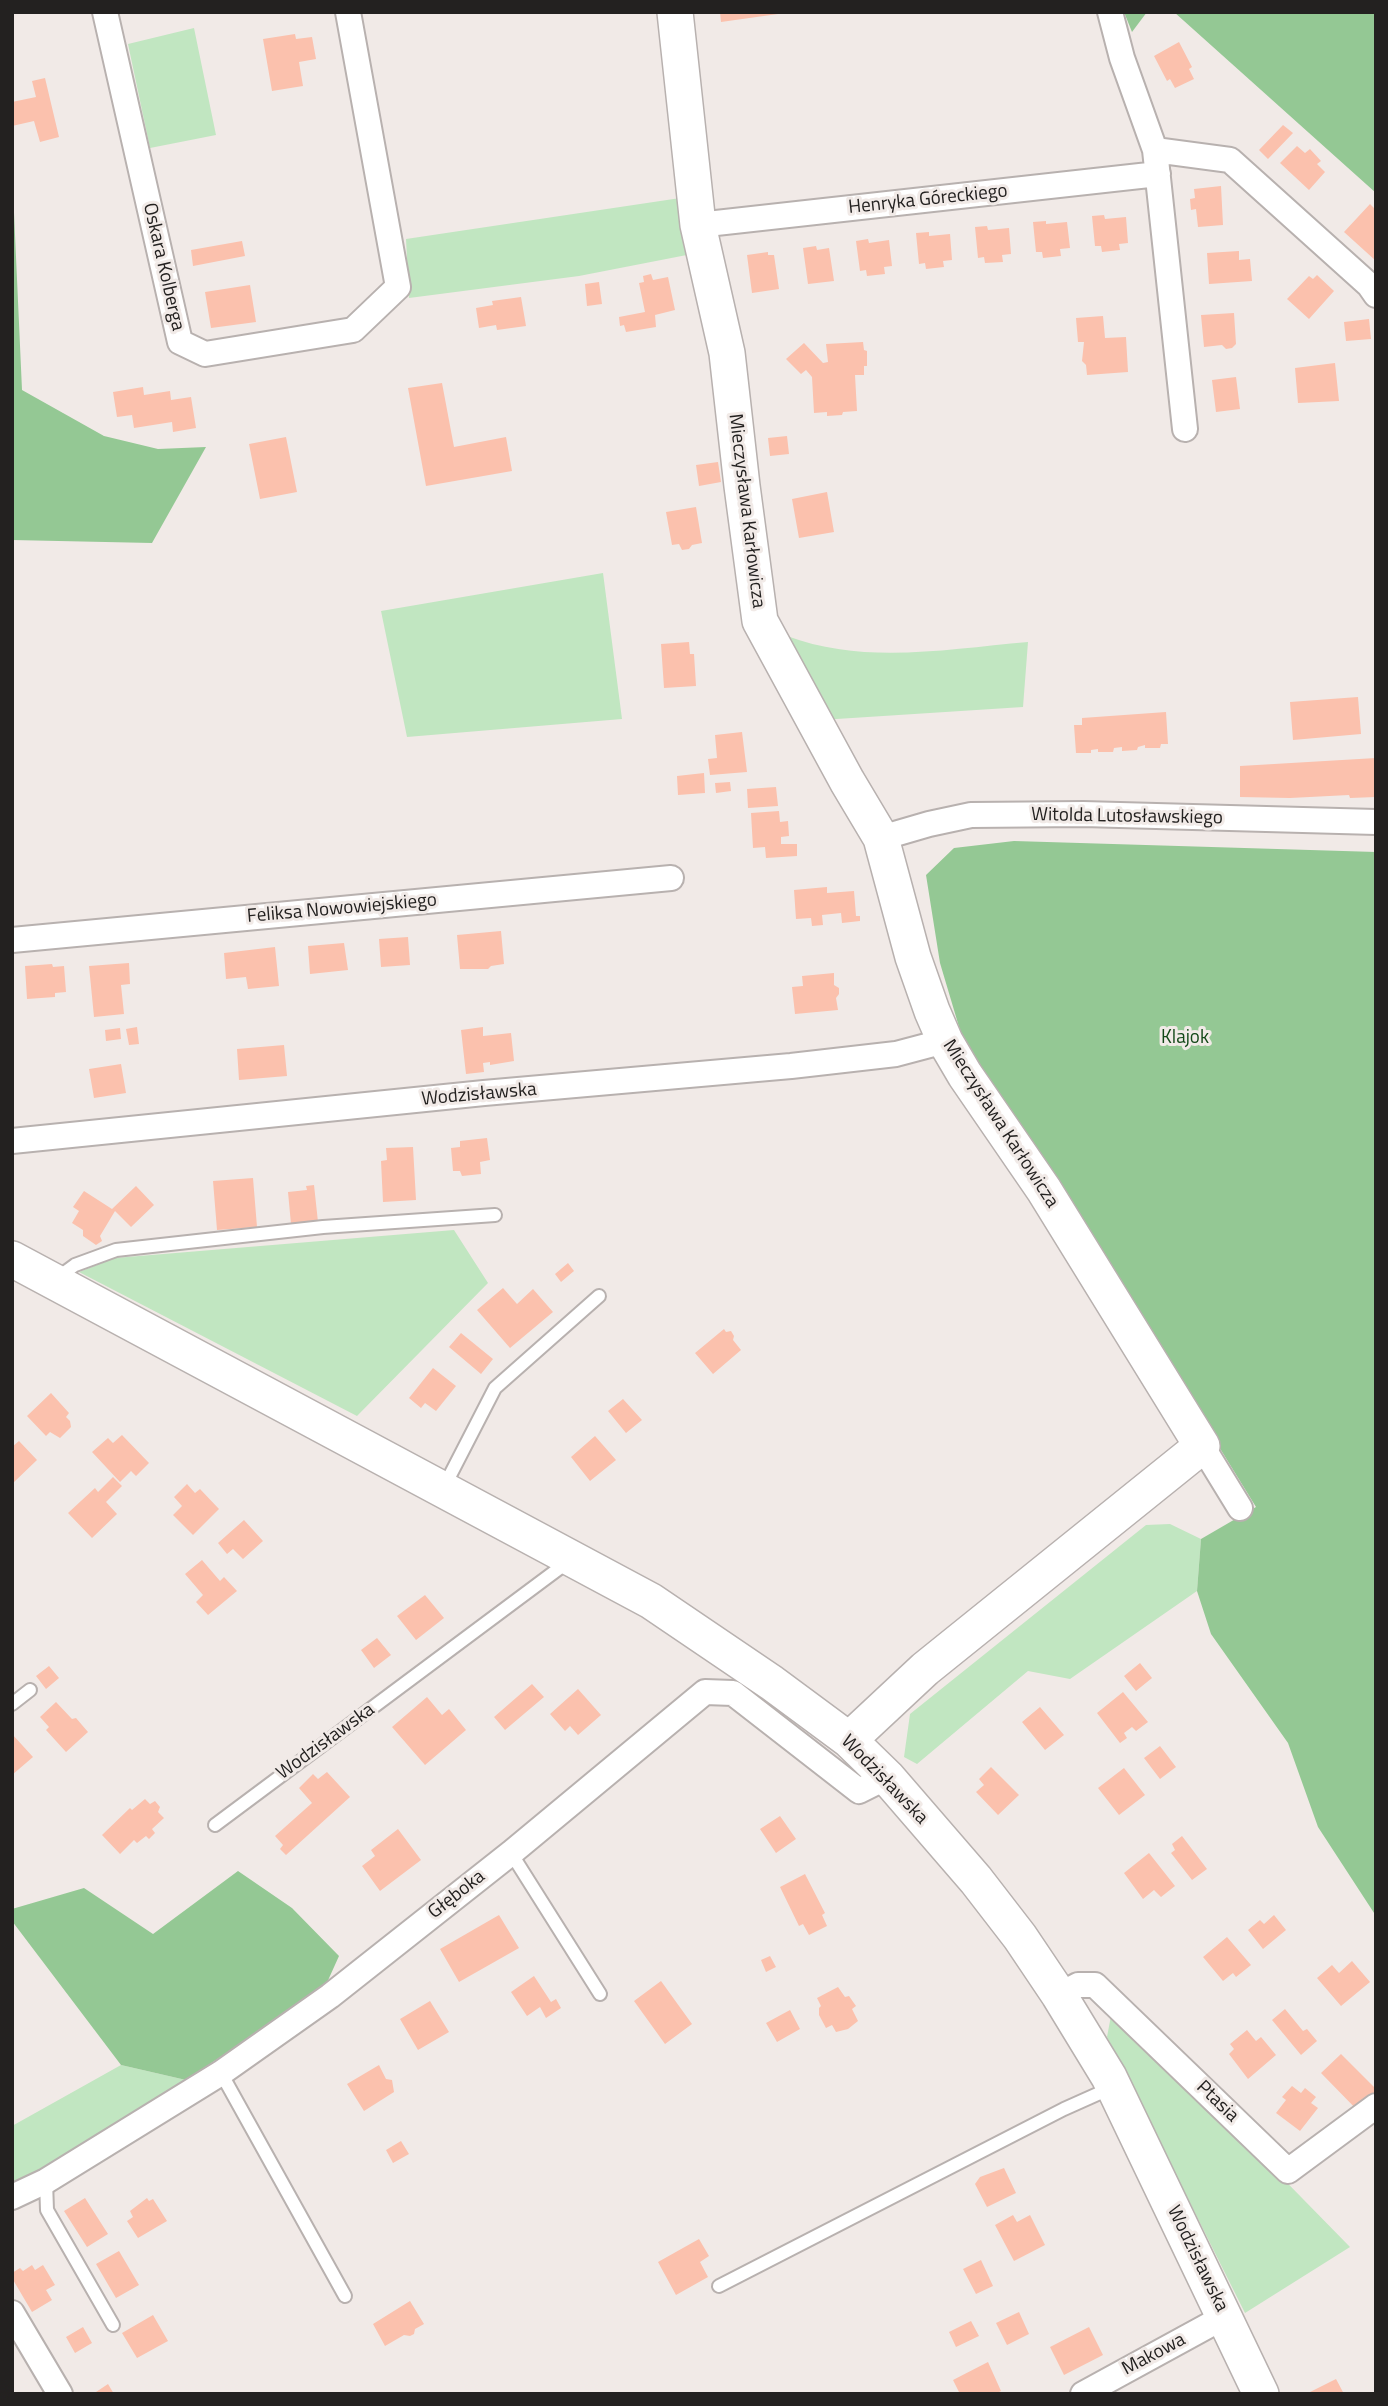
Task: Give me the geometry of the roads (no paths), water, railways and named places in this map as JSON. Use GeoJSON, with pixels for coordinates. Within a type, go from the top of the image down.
{"type":"FeatureCollection","features":[{"type":"Feature","properties":{"kind":"street","name":"Oskara Kolberga"},"geometry":{"type":"LineString","coordinates":[[105,12],[180,342],[205,354],[353,330],[398,286],[348,12]]}},
{"type":"Feature","properties":{"kind":"street","name":"Mieczysława Karłowicza"},"geometry":{"type":"LineString","coordinates":[[676,12],[698,225],[727,352],[760,621],[881,838],[913,957],[945,1041],[1044,1189],[1202,1446]]}},
{"type":"Feature","properties":{"kind":"street"},"geometry":{"type":"LineString","coordinates":[[1110,12],[1122,58],[1157,162],[1185,429]]}},
{"type":"Feature","properties":{"kind":"street"},"geometry":{"type":"LineString","coordinates":[[1157,162],[1230,160],[1369,285],[1376,295]]}},
{"type":"Feature","properties":{"kind":"street","name":"Henryka Góreckiego"},"geometry":{"type":"LineString","coordinates":[[698,225],[1157,162]]}},
{"type":"Feature","properties":{"kind":"street","name":"Witolda Lutosławskiego"},"geometry":{"type":"LineString","coordinates":[[881,838],[971,815],[1083,814],[1376,822]]}},
{"type":"Feature","properties":{"kind":"street","name":"Feliksa Nowowiejskiego"},"geometry":{"type":"LineString","coordinates":[[12,940],[671,878]]}},
{"type":"Feature","properties":{"kind":"street","name":"Wodzisławska"},"geometry":{"type":"LineString","coordinates":[[12,1141],[484,1093],[803,1065],[896,1055],[945,1041]]}},
{"type":"Feature","properties":{"kind":"street","name":"Wodzisławska"},"geometry":{"type":"LineString","coordinates":[[12,1259],[652,1601],[772,1683],[849,1740],[887,1777],[976,1880],[1020,1937],[1059,1995],[1114,2087],[1261,2394]]}},
{"type":"Feature","properties":{"kind":"street"},"geometry":{"type":"LineString","coordinates":[[849,1740],[925,1669],[1202,1446],[1240,1508]]}},
{"type":"Feature","properties":{"kind":"street","name":"Głęboka"},"geometry":{"type":"LineString","coordinates":[[12,2197],[47,2180],[221,2073],[330,1996],[511,1853],[705,1692],[733,1693],[859,1791],[887,1777]]}},
{"type":"Feature","properties":{"kind":"street","name":"Ptasia"},"geometry":{"type":"LineString","coordinates":[[1059,1995],[1077,1985],[1095,1984],[1288,2171],[1376,2106]]}},
{"type":"Feature","properties":{"kind":"street"},"geometry":{"type":"LineString","coordinates":[[12,2313],[60,2394]]}},
{"type":"Feature","properties":{"kind":"street","name":"Makowa"},"geometry":{"type":"LineString","coordinates":[[1083,2394],[1224,2317]]}},
{"type":"Feature","properties":{"kind":"lane"},"geometry":{"type":"LineString","coordinates":[[53,1281],[75,1265],[116,1250],[323,1227],[495,1215]]}},
{"type":"Feature","properties":{"kind":"lane"},"geometry":{"type":"LineString","coordinates":[[442,1489],[495,1388],[600,1296]]}},
{"type":"Feature","properties":{"kind":"lane","name":"Wodzisławska"},"geometry":{"type":"LineString","coordinates":[[215,1825],[572,1559]]}},
{"type":"Feature","properties":{"kind":"lane"},"geometry":{"type":"LineString","coordinates":[[12,1704],[30,1690]]}},
{"type":"Feature","properties":{"kind":"lane"},"geometry":{"type":"LineString","coordinates":[[511,1853],[600,1994]]}},
{"type":"Feature","properties":{"kind":"lane"},"geometry":{"type":"LineString","coordinates":[[221,2073],[345,2296]]}},
{"type":"Feature","properties":{"kind":"lane"},"geometry":{"type":"LineString","coordinates":[[719,2287],[1064,2109],[1114,2087]]}},
{"type":"Feature","properties":{"kind":"lane"},"geometry":{"type":"LineString","coordinates":[[47,2180],[47,2210],[113,2325]]}},
{"type":"Feature","properties":{"kind":"park label","name":"Klajok"},"geometry":{"type":"Point","coordinates":[1185,1038]}}]}
